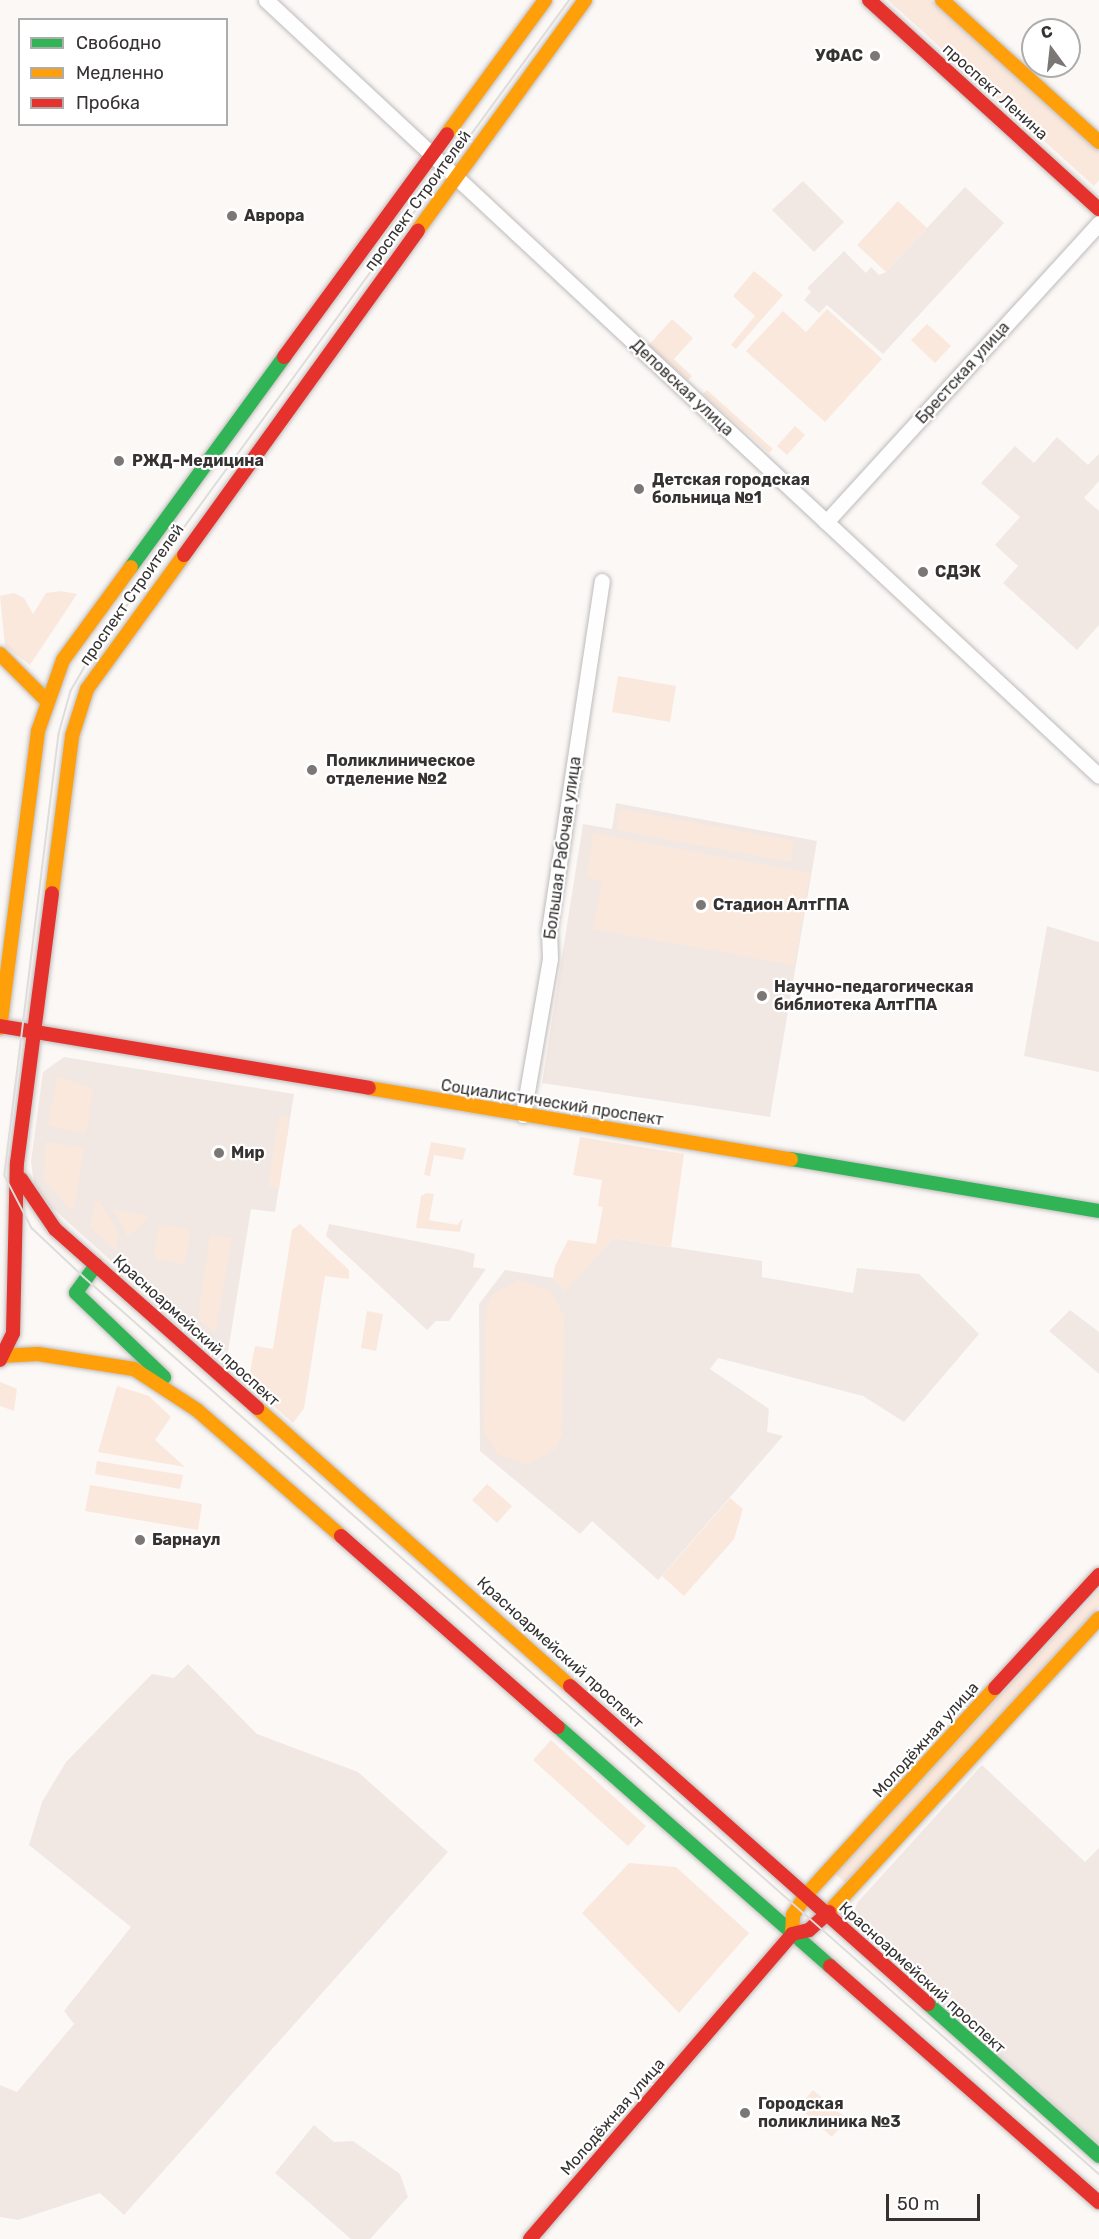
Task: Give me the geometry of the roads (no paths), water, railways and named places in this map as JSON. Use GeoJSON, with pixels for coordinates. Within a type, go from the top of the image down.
{"type":"FeatureCollection","features":[{"type":"Feature","properties":{"kind":"main road","name":"проспект Строителей"},"geometry":{"type":"LineString","coordinates":[[0,1026],[45,699],[73,645],[545,0]]}},
{"type":"Feature","properties":{"kind":"main road","name":"проспект Строителей"},"geometry":{"type":"LineString","coordinates":[[1,1357],[13,1333],[19,1209],[17,1163],[77,712],[102,663],[585,0]]}},
{"type":"Feature","properties":{"kind":"main road","name":"проспект Ленина"},"geometry":{"type":"LineString","coordinates":[[869,0],[1099,209]]}},
{"type":"Feature","properties":{"kind":"main road","name":"проспект Ленина"},"geometry":{"type":"LineString","coordinates":[[942,0],[1099,142]]}},
{"type":"Feature","properties":{"kind":"main road"},"geometry":{"type":"LineString","coordinates":[[195,477],[222,496]]}},
{"type":"Feature","properties":{"kind":"main road"},"geometry":{"type":"LineString","coordinates":[[0,654],[45,699]]}},
{"type":"Feature","properties":{"kind":"main road","name":"Социалистический проспект"},"geometry":{"type":"LineString","coordinates":[[0,1026],[1099,1211]]}},
{"type":"Feature","properties":{"kind":"main road","name":"Красноармейский проспект"},"geometry":{"type":"LineString","coordinates":[[17,1163],[28,1196],[55,1229],[1099,2156]]}},
{"type":"Feature","properties":{"kind":"main road"},"geometry":{"type":"LineString","coordinates":[[0,1212],[19,1209],[55,1229]]}},
{"type":"Feature","properties":{"kind":"main road"},"geometry":{"type":"LineString","coordinates":[[96,1264],[76,1287],[81,1300],[197,1410],[792,1935],[1099,2202]]}},
{"type":"Feature","properties":{"kind":"main road"},"geometry":{"type":"LineString","coordinates":[[1,1357],[75,1356],[124,1366],[197,1410]]}},
{"type":"Feature","properties":{"kind":"main road","name":"Молодёжная улица"},"geometry":{"type":"LineString","coordinates":[[792,1935],[793,1915],[806,1895],[1099,1575]]}},
{"type":"Feature","properties":{"kind":"main road","name":"Молодёжная улица"},"geometry":{"type":"LineString","coordinates":[[530,2239],[792,1935],[809,1930],[826,1915],[1099,1618]]}},
{"type":"Feature","properties":{"kind":"street","name":"Деповская улица"},"geometry":{"type":"LineString","coordinates":[[266,0],[1099,776]]}},
{"type":"Feature","properties":{"kind":"street","name":"Брестская улица"},"geometry":{"type":"LineString","coordinates":[[826,522],[1099,223]]}},
{"type":"Feature","properties":{"kind":"street","name":"Большая Рабочая улица"},"geometry":{"type":"LineString","coordinates":[[523,1115],[550,958],[549,930],[602,581]]}},
{"type":"Feature","properties":{"kind":"tram line"},"geometry":{"type":"LineString","coordinates":[[570,0],[95,650],[71,691],[59,734],[5,1176],[32,1228],[84,1277],[1099,2174]]}},
{"type":"Feature","properties":{"kind":"place","name":"УФАС"},"geometry":{"type":"Point","coordinates":[875,56]}},
{"type":"Feature","properties":{"kind":"place","name":"Аврора"},"geometry":{"type":"Point","coordinates":[232,216]}},
{"type":"Feature","properties":{"kind":"place","name":"РЖД-Медицина"},"geometry":{"type":"Point","coordinates":[119,461]}},
{"type":"Feature","properties":{"kind":"place","name":"Детская городская больница №1"},"geometry":{"type":"Point","coordinates":[639,489]}},
{"type":"Feature","properties":{"kind":"place","name":"СДЭК"},"geometry":{"type":"Point","coordinates":[923,572]}},
{"type":"Feature","properties":{"kind":"place","name":"Поликлиническое отделение №2"},"geometry":{"type":"Point","coordinates":[312,770]}},
{"type":"Feature","properties":{"kind":"place","name":"Стадион АлтГПА"},"geometry":{"type":"Point","coordinates":[701,905]}},
{"type":"Feature","properties":{"kind":"place","name":"Научно-педагогическая библиотека АлтГПА"},"geometry":{"type":"Point","coordinates":[762,996]}},
{"type":"Feature","properties":{"kind":"place","name":"Мир"},"geometry":{"type":"Point","coordinates":[219,1153]}},
{"type":"Feature","properties":{"kind":"place","name":"Барнаул"},"geometry":{"type":"Point","coordinates":[140,1540]}},
{"type":"Feature","properties":{"kind":"place","name":"Городская поликлиника №3"},"geometry":{"type":"Point","coordinates":[745,2113]}}]}
